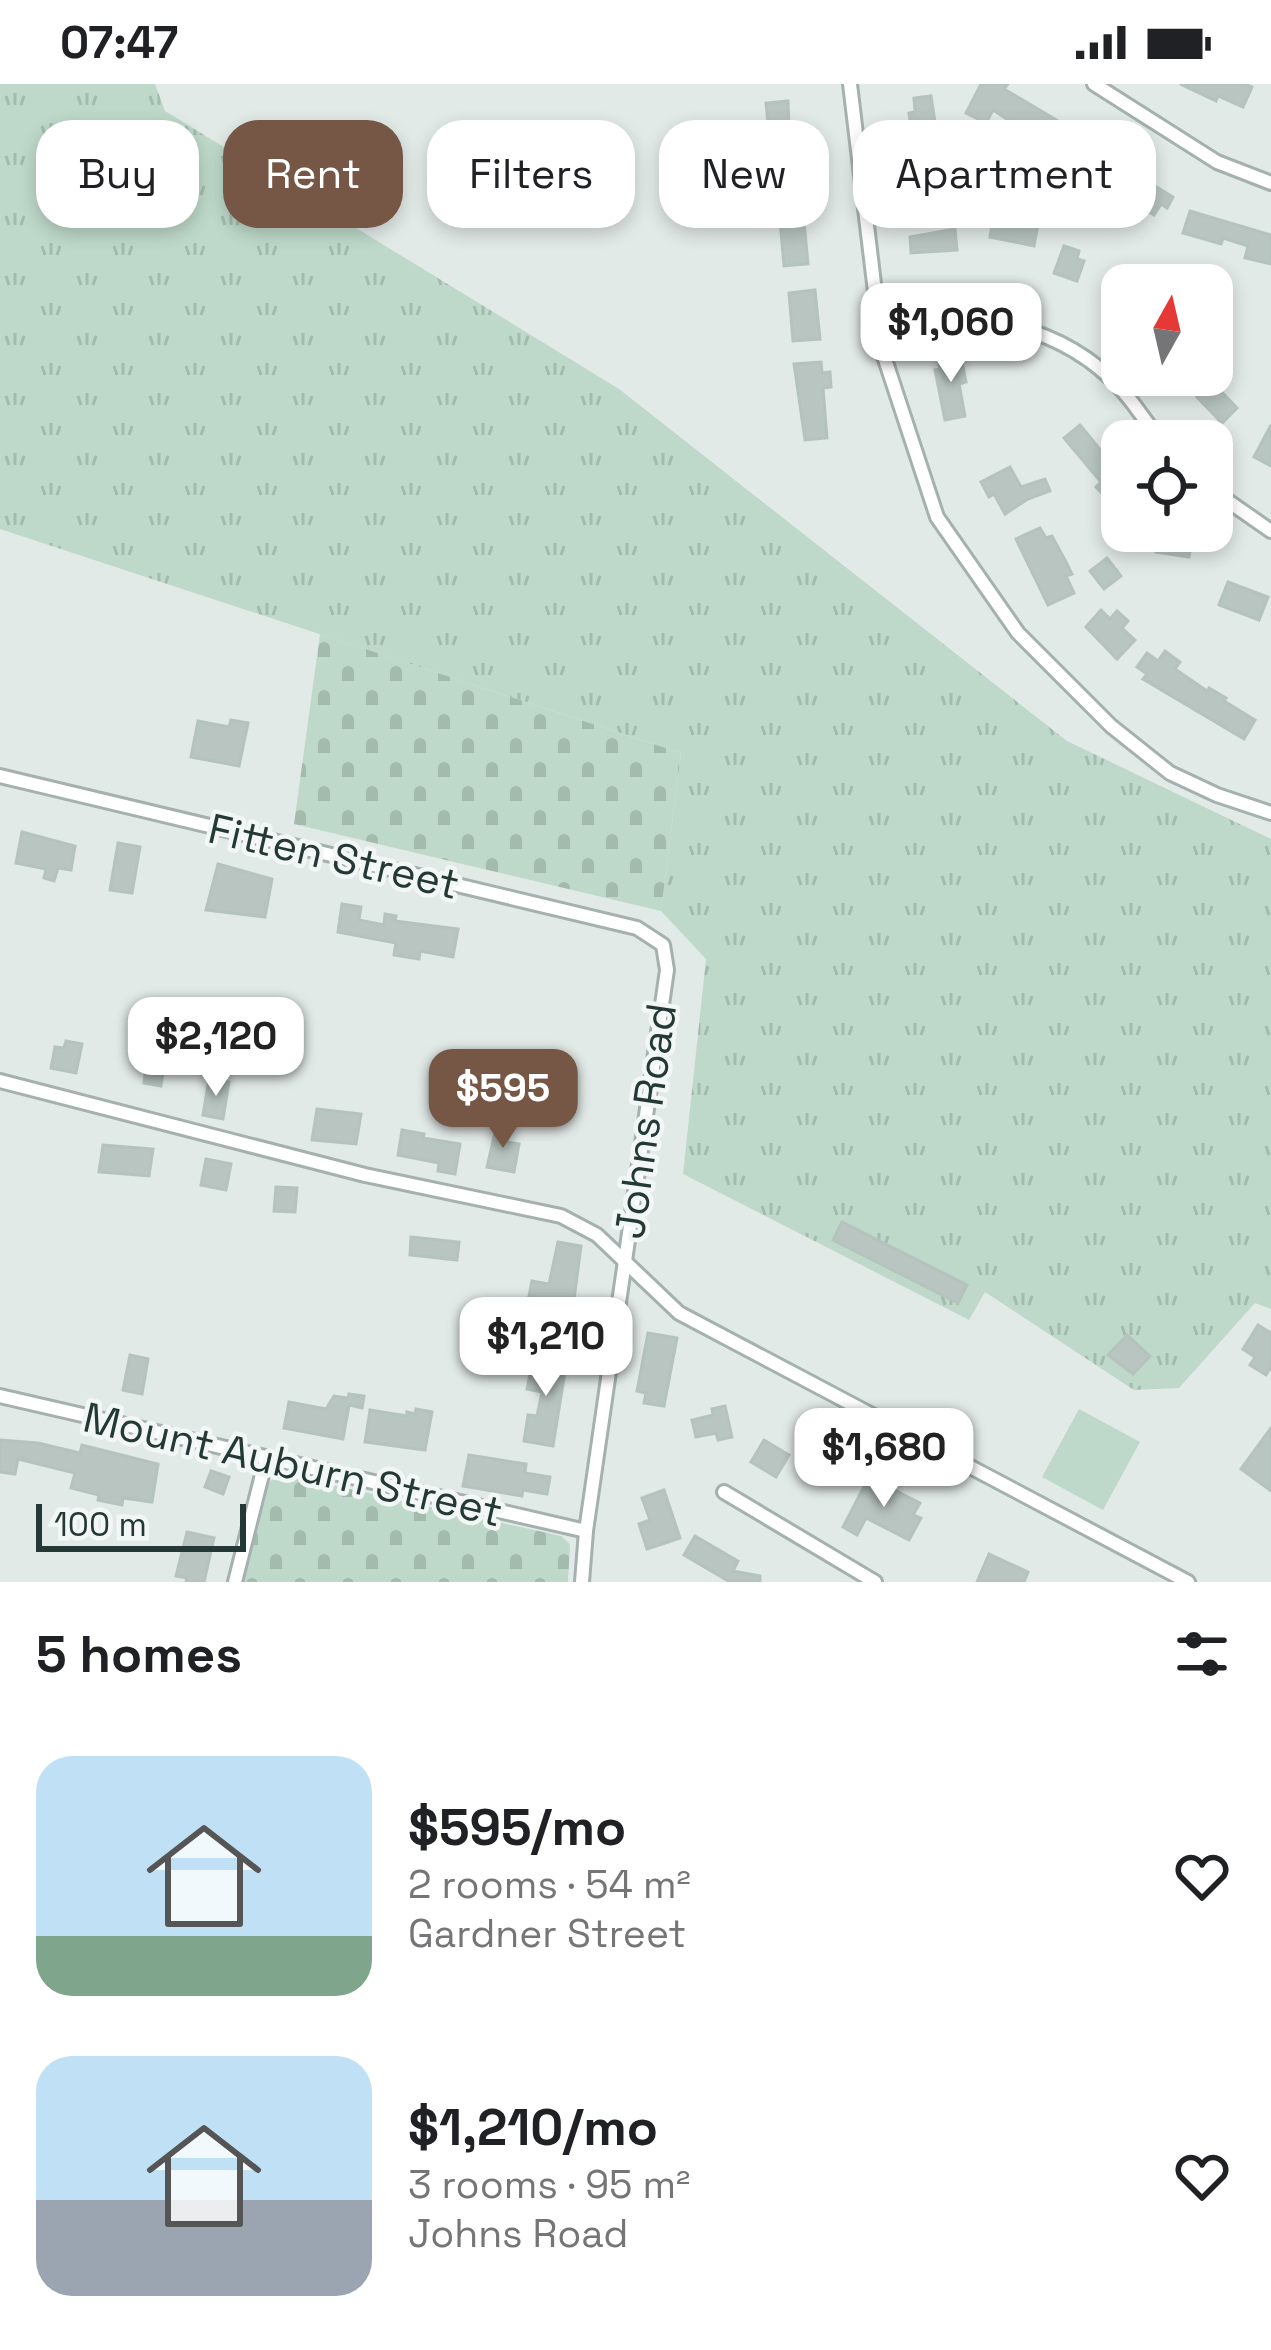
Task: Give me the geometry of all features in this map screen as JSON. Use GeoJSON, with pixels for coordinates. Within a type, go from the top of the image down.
{"type":"FeatureCollection","features":[{"type":"Feature","properties":{"kind":"street"},"geometry":{"type":"LineString","coordinates":[[850,84],[877,315],[892,388],[937,517],[1018,633],[1111,726],[1170,773],[1271,813]]}},
{"type":"Feature","properties":{"kind":"street"},"geometry":{"type":"LineString","coordinates":[[1094,84],[1216,162],[1271,183]]}},
{"type":"Feature","properties":{"kind":"street"},"geometry":{"type":"LineString","coordinates":[[877,315],[940,314],[1009,322],[1053,338],[1119,386],[1146,420]]}},
{"type":"Feature","properties":{"kind":"street"},"geometry":{"type":"LineString","coordinates":[[1233,505],[1271,531]]}},
{"type":"Feature","properties":{"kind":"street","name":"Fitten Street"},"geometry":{"type":"LineString","coordinates":[[0,776],[637,928],[664,945]]}},
{"type":"Feature","properties":{"kind":"street","name":"Johns Road"},"geometry":{"type":"LineString","coordinates":[[583,1582],[586,1532],[667,970],[664,945]]}},
{"type":"Feature","properties":{"kind":"street"},"geometry":{"type":"LineString","coordinates":[[0,1081],[364,1175],[561,1216],[597,1234],[625,1257],[650,1289],[679,1313],[1188,1582]]}},
{"type":"Feature","properties":{"kind":"street","name":"Mount Auburn Street"},"geometry":{"type":"LineString","coordinates":[[0,1396],[586,1532]]}},
{"type":"Feature","properties":{"kind":"street"},"geometry":{"type":"LineString","coordinates":[[235,1582],[266,1460]]}},
{"type":"Feature","properties":{"kind":"street"},"geometry":{"type":"LineString","coordinates":[[724,1492],[875,1582]]}},
{"type":"Feature","properties":{"kind":"green space"},"geometry":{"type":"Polygon","coordinates":[[[0,84],[155,84],[165,111],[180,120],[36,120],[36,228],[199,228],[199,132],[223,147],[223,228],[356,228],[619,389],[1067,741],[1271,839],[1271,1309],[1255,1303],[1179,1388],[1134,1390],[985,1292],[969,1320],[683,1174],[706,959],[661,911],[681,753],[0,529],[0,84]]]}},
{"type":"Feature","properties":{"kind":"green space"},"geometry":{"type":"Polygon","coordinates":[[[320,634],[681,753],[661,911],[294,824],[320,634]]]}},
{"type":"Feature","properties":{"kind":"green space"},"geometry":{"type":"Polygon","coordinates":[[[1079,1409],[1140,1442],[1103,1510],[1042,1477],[1079,1409]]]}},
{"type":"Feature","properties":{"kind":"green space"},"geometry":{"type":"Polygon","coordinates":[[[278,1473],[561,1536],[570,1544],[568,1582],[243,1582],[269,1483],[278,1473]]]}},
{"type":"Feature","properties":{"kind":"building"},"geometry":{"type":"Polygon","coordinates":[[[981,84],[1008,84],[1004,89],[1056,120],[1008,120],[993,110],[988,120],[980,120],[966,113],[981,84]]]}},
{"type":"Feature","properties":{"kind":"building"},"geometry":{"type":"Polygon","coordinates":[[[1180,84],[1252,87],[1243,107],[1218,96],[1216,101],[1180,84]]]}},
{"type":"Feature","properties":{"kind":"building"},"geometry":{"type":"Polygon","coordinates":[[[931,96],[935,120],[910,120],[909,113],[915,112],[914,98],[931,96]]]}},
{"type":"Feature","properties":{"kind":"building"},"geometry":{"type":"Polygon","coordinates":[[[788,101],[789,120],[768,120],[766,103],[788,101]]]}},
{"type":"Feature","properties":{"kind":"building"},"geometry":{"type":"Polygon","coordinates":[[[1156,187],[1173,197],[1167,208],[1161,204],[1156,212],[1156,187]]]}},
{"type":"Feature","properties":{"kind":"building"},"geometry":{"type":"Polygon","coordinates":[[[1190,211],[1271,235],[1271,264],[1245,258],[1248,246],[1183,233],[1190,211]]]}},
{"type":"Feature","properties":{"kind":"building"},"geometry":{"type":"Polygon","coordinates":[[[781,228],[805,228],[808,264],[784,266],[781,228]]]}},
{"type":"Feature","properties":{"kind":"building"},"geometry":{"type":"Polygon","coordinates":[[[992,228],[1037,228],[1034,246],[990,237],[992,228]]]}},
{"type":"Feature","properties":{"kind":"building"},"geometry":{"type":"Polygon","coordinates":[[[955,229],[957,250],[911,253],[910,237],[955,229]]]}},
{"type":"Feature","properties":{"kind":"building"},"geometry":{"type":"Polygon","coordinates":[[[1064,246],[1079,251],[1077,259],[1084,261],[1077,281],[1054,273],[1064,246]]]}},
{"type":"Feature","properties":{"kind":"building"},"geometry":{"type":"Polygon","coordinates":[[[815,290],[820,339],[793,341],[789,293],[815,290]]]}},
{"type":"Feature","properties":{"kind":"building"},"geometry":{"type":"Polygon","coordinates":[[[960,352],[966,382],[959,384],[965,416],[945,420],[935,370],[940,369],[938,356],[960,352]]]}},
{"type":"Feature","properties":{"kind":"building"},"geometry":{"type":"Polygon","coordinates":[[[821,362],[822,373],[830,372],[831,387],[823,388],[827,438],[805,440],[794,364],[821,362]]]}},
{"type":"Feature","properties":{"kind":"building"},"geometry":{"type":"Polygon","coordinates":[[[1225,396],[1237,408],[1219,420],[1197,397],[1225,396]]]}},
{"type":"Feature","properties":{"kind":"building"},"geometry":{"type":"Polygon","coordinates":[[[1080,425],[1101,451],[1101,482],[1064,438],[1080,425]]]}},
{"type":"Feature","properties":{"kind":"building"},"geometry":{"type":"Polygon","coordinates":[[[1271,425],[1271,466],[1254,457],[1271,425]]]}},
{"type":"Feature","properties":{"kind":"building"},"geometry":{"type":"Polygon","coordinates":[[[1010,467],[1021,487],[1045,479],[1050,491],[1005,514],[981,482],[1010,467]]]}},
{"type":"Feature","properties":{"kind":"building"},"geometry":{"type":"Polygon","coordinates":[[[1040,528],[1046,538],[1052,536],[1066,562],[1074,593],[1048,605],[1016,539],[1040,528]]]}},
{"type":"Feature","properties":{"kind":"building"},"geometry":{"type":"Polygon","coordinates":[[[1107,558],[1121,576],[1104,589],[1090,571],[1107,558]]]}},
{"type":"Feature","properties":{"kind":"building"},"geometry":{"type":"Polygon","coordinates":[[[1228,582],[1268,597],[1259,620],[1219,605],[1228,582]]]}},
{"type":"Feature","properties":{"kind":"building"},"geometry":{"type":"Polygon","coordinates":[[[1101,610],[1110,619],[1117,611],[1128,621],[1122,628],[1135,640],[1117,659],[1086,627],[1101,610]]]}},
{"type":"Feature","properties":{"kind":"building"},"geometry":{"type":"Polygon","coordinates":[[[1165,651],[1180,662],[1175,669],[1255,720],[1244,739],[1143,679],[1147,674],[1137,667],[1147,653],[1158,661],[1165,651]]]}},
{"type":"Feature","properties":{"kind":"building"},"geometry":{"type":"Polygon","coordinates":[[[231,720],[248,723],[239,766],[191,757],[198,721],[229,727],[231,720]]]}},
{"type":"Feature","properties":{"kind":"building"},"geometry":{"type":"Polygon","coordinates":[[[22,832],[75,846],[71,870],[58,868],[54,881],[44,878],[46,869],[16,863],[22,832]]]}},
{"type":"Feature","properties":{"kind":"building"},"geometry":{"type":"Polygon","coordinates":[[[118,843],[140,847],[132,893],[110,890],[118,843]]]}},
{"type":"Feature","properties":{"kind":"building"},"geometry":{"type":"Polygon","coordinates":[[[218,864],[272,879],[265,917],[206,910],[218,864]]]}},
{"type":"Feature","properties":{"kind":"building"},"geometry":{"type":"Polygon","coordinates":[[[342,904],[361,907],[359,920],[384,925],[385,914],[396,916],[395,921],[458,929],[453,957],[420,951],[419,959],[394,955],[396,943],[338,932],[342,904]]]}},
{"type":"Feature","properties":{"kind":"building"},"geometry":{"type":"Polygon","coordinates":[[[66,1041],[82,1044],[76,1073],[51,1068],[55,1047],[64,1048],[66,1041]]]}},
{"type":"Feature","properties":{"kind":"building"},"geometry":{"type":"Polygon","coordinates":[[[146,1064],[164,1066],[161,1086],[144,1083],[146,1064]]]}},
{"type":"Feature","properties":{"kind":"building"},"geometry":{"type":"Polygon","coordinates":[[[209,1079],[229,1082],[223,1119],[203,1115],[209,1079]]]}},
{"type":"Feature","properties":{"kind":"building"},"geometry":{"type":"Polygon","coordinates":[[[317,1109],[361,1114],[356,1144],[312,1140],[317,1109]]]}},
{"type":"Feature","properties":{"kind":"building"},"geometry":{"type":"Polygon","coordinates":[[[497,1124],[510,1126],[507,1142],[519,1144],[514,1172],[487,1167],[497,1124]]]}},
{"type":"Feature","properties":{"kind":"building"},"geometry":{"type":"Polygon","coordinates":[[[402,1130],[460,1144],[455,1174],[438,1171],[439,1163],[398,1155],[402,1130]]]}},
{"type":"Feature","properties":{"kind":"building"},"geometry":{"type":"Polygon","coordinates":[[[103,1145],[153,1149],[149,1176],[99,1172],[103,1145]]]}},
{"type":"Feature","properties":{"kind":"building"},"geometry":{"type":"Polygon","coordinates":[[[206,1159],[231,1164],[226,1190],[201,1185],[206,1159]]]}},
{"type":"Feature","properties":{"kind":"building"},"geometry":{"type":"Polygon","coordinates":[[[276,1187],[297,1188],[295,1212],[274,1211],[276,1187]]]}},
{"type":"Feature","properties":{"kind":"building"},"geometry":{"type":"Polygon","coordinates":[[[842,1222],[967,1285],[958,1303],[833,1240],[842,1222]]]}},
{"type":"Feature","properties":{"kind":"building"},"geometry":{"type":"Polygon","coordinates":[[[411,1237],[459,1242],[457,1260],[410,1255],[411,1237]]]}},
{"type":"Feature","properties":{"kind":"building"},"geometry":{"type":"Polygon","coordinates":[[[558,1242],[581,1246],[572,1315],[527,1306],[532,1281],[549,1284],[558,1242]]]}},
{"type":"Feature","properties":{"kind":"building"},"geometry":{"type":"Polygon","coordinates":[[[1258,1325],[1271,1333],[1271,1367],[1266,1375],[1250,1365],[1255,1357],[1243,1349],[1258,1325]]]}},
{"type":"Feature","properties":{"kind":"building"},"geometry":{"type":"Polygon","coordinates":[[[648,1333],[677,1338],[664,1406],[644,1403],[646,1393],[637,1391],[648,1333]]]}},
{"type":"Feature","properties":{"kind":"building"},"geometry":{"type":"Polygon","coordinates":[[[1127,1335],[1150,1356],[1133,1374],[1108,1355],[1127,1335]]]}},
{"type":"Feature","properties":{"kind":"building"},"geometry":{"type":"Polygon","coordinates":[[[130,1355],[148,1359],[142,1394],[123,1390],[130,1355]]]}},
{"type":"Feature","properties":{"kind":"building"},"geometry":{"type":"Polygon","coordinates":[[[539,1355],[567,1359],[553,1446],[524,1441],[528,1415],[537,1416],[542,1392],[527,1389],[539,1355]]]}},
{"type":"Feature","properties":{"kind":"building"},"geometry":{"type":"Polygon","coordinates":[[[349,1394],[364,1396],[362,1408],[349,1405],[343,1439],[284,1428],[289,1402],[326,1409],[334,1396],[348,1398],[349,1394]]]}},
{"type":"Feature","properties":{"kind":"building"},"geometry":{"type":"Polygon","coordinates":[[[725,1406],[732,1437],[718,1440],[716,1433],[696,1437],[692,1420],[725,1406]]]}},
{"type":"Feature","properties":{"kind":"building"},"geometry":{"type":"Polygon","coordinates":[[[416,1409],[432,1412],[425,1450],[365,1442],[370,1410],[407,1416],[416,1409]]]}},
{"type":"Feature","properties":{"kind":"building"},"geometry":{"type":"Polygon","coordinates":[[[1271,1428],[1271,1491],[1241,1469],[1271,1428]]]}},
{"type":"Feature","properties":{"kind":"building"},"geometry":{"type":"Polygon","coordinates":[[[0,1440],[80,1453],[82,1445],[158,1464],[152,1502],[123,1498],[122,1505],[98,1500],[99,1495],[71,1488],[75,1473],[18,1459],[15,1474],[0,1472],[0,1440]]]}},
{"type":"Feature","properties":{"kind":"building"},"geometry":{"type":"Polygon","coordinates":[[[764,1440],[789,1455],[776,1477],[751,1462],[764,1440]]]}},
{"type":"Feature","properties":{"kind":"building"},"geometry":{"type":"Polygon","coordinates":[[[469,1455],[526,1464],[525,1473],[550,1477],[547,1494],[523,1490],[522,1496],[463,1486],[469,1455]]]}},
{"type":"Feature","properties":{"kind":"building"},"geometry":{"type":"Polygon","coordinates":[[[211,1471],[229,1477],[223,1494],[205,1487],[211,1471]]]}},
{"type":"Feature","properties":{"kind":"building"},"geometry":{"type":"Polygon","coordinates":[[[869,1477],[920,1503],[913,1515],[921,1518],[909,1540],[866,1518],[857,1535],[843,1527],[869,1477]]]}},
{"type":"Feature","properties":{"kind":"building"},"geometry":{"type":"Polygon","coordinates":[[[664,1490],[680,1538],[647,1549],[639,1524],[650,1520],[642,1498],[664,1490]]]}},
{"type":"Feature","properties":{"kind":"building"},"geometry":{"type":"Polygon","coordinates":[[[187,1532],[214,1538],[204,1582],[186,1582],[187,1578],[176,1576],[187,1532]]]}},
{"type":"Feature","properties":{"kind":"building"},"geometry":{"type":"Polygon","coordinates":[[[695,1536],[738,1561],[733,1571],[760,1576],[760,1582],[730,1582],[684,1555],[695,1536]]]}},
{"type":"Feature","properties":{"kind":"building"},"geometry":{"type":"Polygon","coordinates":[[[989,1554],[1028,1572],[1024,1582],[977,1582],[989,1554]]]}}]}
